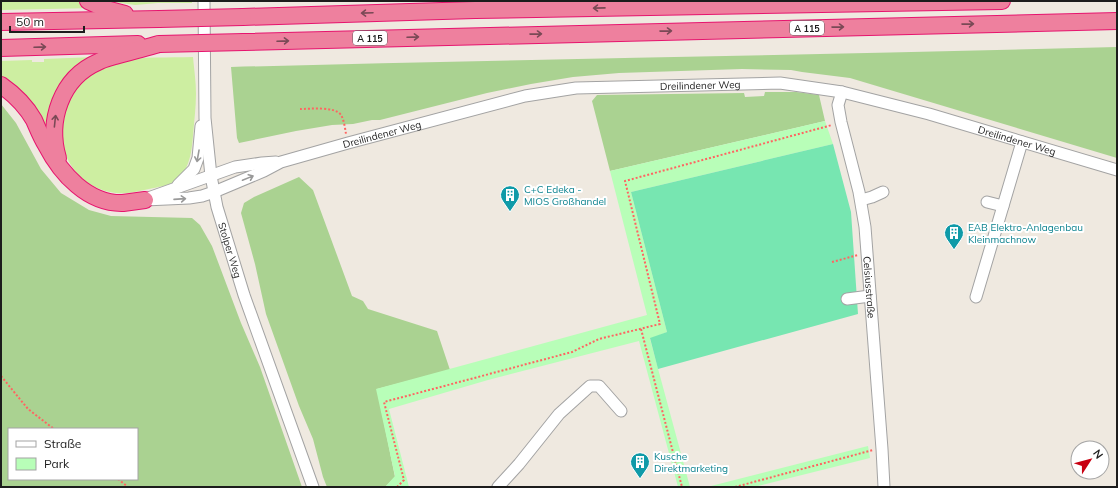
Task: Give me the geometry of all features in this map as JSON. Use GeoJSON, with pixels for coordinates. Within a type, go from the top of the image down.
{"type":"FeatureCollection","features":[{"type":"Feature","properties":{"kind":"highway"},"geometry":{"type":"LineString","coordinates":[[88,1],[106,9],[152,19]]}},
{"type":"Feature","properties":{"kind":"highway"},"geometry":{"type":"LineString","coordinates":[[1,22],[476,10],[1002,1]]}},
{"type":"Feature","properties":{"kind":"highway","name":"A 115"},"geometry":{"type":"LineString","coordinates":[[1,48],[1117,21]]}},
{"type":"Feature","properties":{"kind":"highway"},"geometry":{"type":"LineString","coordinates":[[63,172],[54,145],[54,119],[67,87],[77,76],[98,62],[159,44]]}},
{"type":"Feature","properties":{"kind":"highway"},"geometry":{"type":"LineString","coordinates":[[1,85],[14,94],[33,119],[46,145],[63,172],[77,186],[91,195],[107,200],[123,203],[145,200]]}},
{"type":"Feature","properties":{"kind":"street","name":"Stolper Weg"},"geometry":{"type":"LineString","coordinates":[[204,1],[205,118],[211,176],[217,207],[244,295],[313,487]]}},
{"type":"Feature","properties":{"kind":"street","name":"Dreilindener Weg"},"geometry":{"type":"LineString","coordinates":[[145,200],[189,198],[214,192],[264,171],[281,162],[525,96],[576,88],[780,83],[842,92],[929,114],[1117,170]]}},
{"type":"Feature","properties":{"kind":"street","name":"Celsiusstraße"},"geometry":{"type":"LineString","coordinates":[[842,92],[838,105],[840,122],[861,200],[865,227],[884,487]]}},
{"type":"Feature","properties":{"kind":"street"},"geometry":{"type":"LineString","coordinates":[[145,200],[174,188],[185,180],[194,168],[198,158],[200,128],[205,118]]}},
{"type":"Feature","properties":{"kind":"street"},"geometry":{"type":"LineString","coordinates":[[976,297],[1022,142]]}},
{"type":"Feature","properties":{"kind":"street","name":"Dreilindener Weg"},"geometry":{"type":"LineString","coordinates":[[174,188],[235,167],[250,164],[281,162]]}},
{"type":"Feature","properties":{"kind":"street"},"geometry":{"type":"LineString","coordinates":[[861,200],[872,198],[883,192]]}},
{"type":"Feature","properties":{"kind":"street"},"geometry":{"type":"LineString","coordinates":[[986,202],[1003,206]]}},
{"type":"Feature","properties":{"kind":"street"},"geometry":{"type":"LineString","coordinates":[[847,299],[870,296]]}},
{"type":"Feature","properties":{"kind":"street"},"geometry":{"type":"LineString","coordinates":[[498,487],[520,464],[559,414],[590,386],[599,386],[621,411]]}},
{"type":"Feature","properties":{"kind":"path"},"geometry":{"type":"LineString","coordinates":[[300,109],[328,109],[338,112],[341,116],[348,143]]}},
{"type":"Feature","properties":{"kind":"path"},"geometry":{"type":"LineString","coordinates":[[397,487],[404,480],[384,402],[572,352],[599,339],[660,324],[625,181],[840,122]]}},
{"type":"Feature","properties":{"kind":"path"},"geometry":{"type":"LineString","coordinates":[[832,262],[867,253]]}},
{"type":"Feature","properties":{"kind":"path"},"geometry":{"type":"LineString","coordinates":[[641,329],[682,487]]}},
{"type":"Feature","properties":{"kind":"path"},"geometry":{"type":"LineString","coordinates":[[1,376],[28,409],[53,428]]}},
{"type":"Feature","properties":{"kind":"path"},"geometry":{"type":"LineString","coordinates":[[735,487],[872,450],[882,449]]}},
{"type":"Feature","properties":{"kind":"path"},"geometry":{"type":"LineString","coordinates":[[119,480],[128,487]]}},
{"type":"Feature","properties":{"kind":"green space"},"geometry":{"type":"Polygon","coordinates":[[[1,1],[82,1],[97,8],[1,10],[1,1]]]}},
{"type":"Feature","properties":{"kind":"green space"},"geometry":{"type":"Polygon","coordinates":[[[107,1],[192,1],[192,3],[135,5],[107,1]]]}},
{"type":"Feature","properties":{"kind":"green space"},"geometry":{"type":"Polygon","coordinates":[[[1117,47],[1117,158],[850,78],[791,70],[742,69],[619,73],[573,77],[487,93],[380,120],[332,125],[239,143],[237,138],[231,67],[896,52],[1117,47]]]}},
{"type":"Feature","properties":{"kind":"green space"},"geometry":{"type":"Polygon","coordinates":[[[94,57],[75,74],[52,144],[15,88],[1,77],[1,61],[32,60],[32,62],[44,62],[44,59],[94,57]]]}},
{"type":"Feature","properties":{"kind":"green space"},"geometry":{"type":"Polygon","coordinates":[[[193,57],[196,94],[192,144],[188,164],[179,178],[170,184],[134,192],[120,193],[110,192],[94,186],[81,177],[71,165],[64,151],[61,135],[62,119],[67,104],[75,89],[81,82],[95,71],[120,61],[147,58],[193,57]]]}},
{"type":"Feature","properties":{"kind":"green space"},"geometry":{"type":"Polygon","coordinates":[[[765,92],[796,92],[819,95],[825,121],[610,171],[592,101],[597,95],[744,93],[745,97],[764,96],[765,92]]]}},
{"type":"Feature","properties":{"kind":"green space"},"geometry":{"type":"Polygon","coordinates":[[[1,104],[16,123],[41,169],[61,193],[89,210],[111,216],[192,218],[200,225],[212,246],[241,323],[260,367],[302,487],[1,487],[1,104]]]}},
{"type":"Feature","properties":{"kind":"green space"},"geometry":{"type":"Polygon","coordinates":[[[825,121],[833,144],[631,192],[667,332],[650,339],[690,487],[678,487],[639,341],[488,380],[389,409],[409,487],[385,487],[395,476],[376,389],[647,315],[610,171],[825,121]]]}},
{"type":"Feature","properties":{"kind":"green space"},"geometry":{"type":"Polygon","coordinates":[[[833,144],[851,212],[858,314],[658,369],[650,338],[667,332],[631,192],[833,144]]]}},
{"type":"Feature","properties":{"kind":"green space"},"geometry":{"type":"Polygon","coordinates":[[[299,177],[313,190],[352,296],[363,301],[368,309],[437,331],[450,370],[377,389],[395,477],[385,487],[327,487],[313,439],[299,406],[266,314],[255,264],[241,213],[244,203],[299,177]]]}},
{"type":"Feature","properties":{"kind":"green space"},"geometry":{"type":"Polygon","coordinates":[[[868,446],[870,458],[754,487],[707,487],[868,446]]]}},
{"type":"Feature","properties":{"kind":"place","name":"C+C Edeka - MIOS Großhandel"},"geometry":{"type":"Point","coordinates":[510,212]}},
{"type":"Feature","properties":{"kind":"place","name":"EAB Elektro-Anlagenbau Kleinmachnow"},"geometry":{"type":"Point","coordinates":[954,250]}},
{"type":"Feature","properties":{"kind":"place","name":"Kusche Direktmarketing"},"geometry":{"type":"Point","coordinates":[640,479]}}]}
